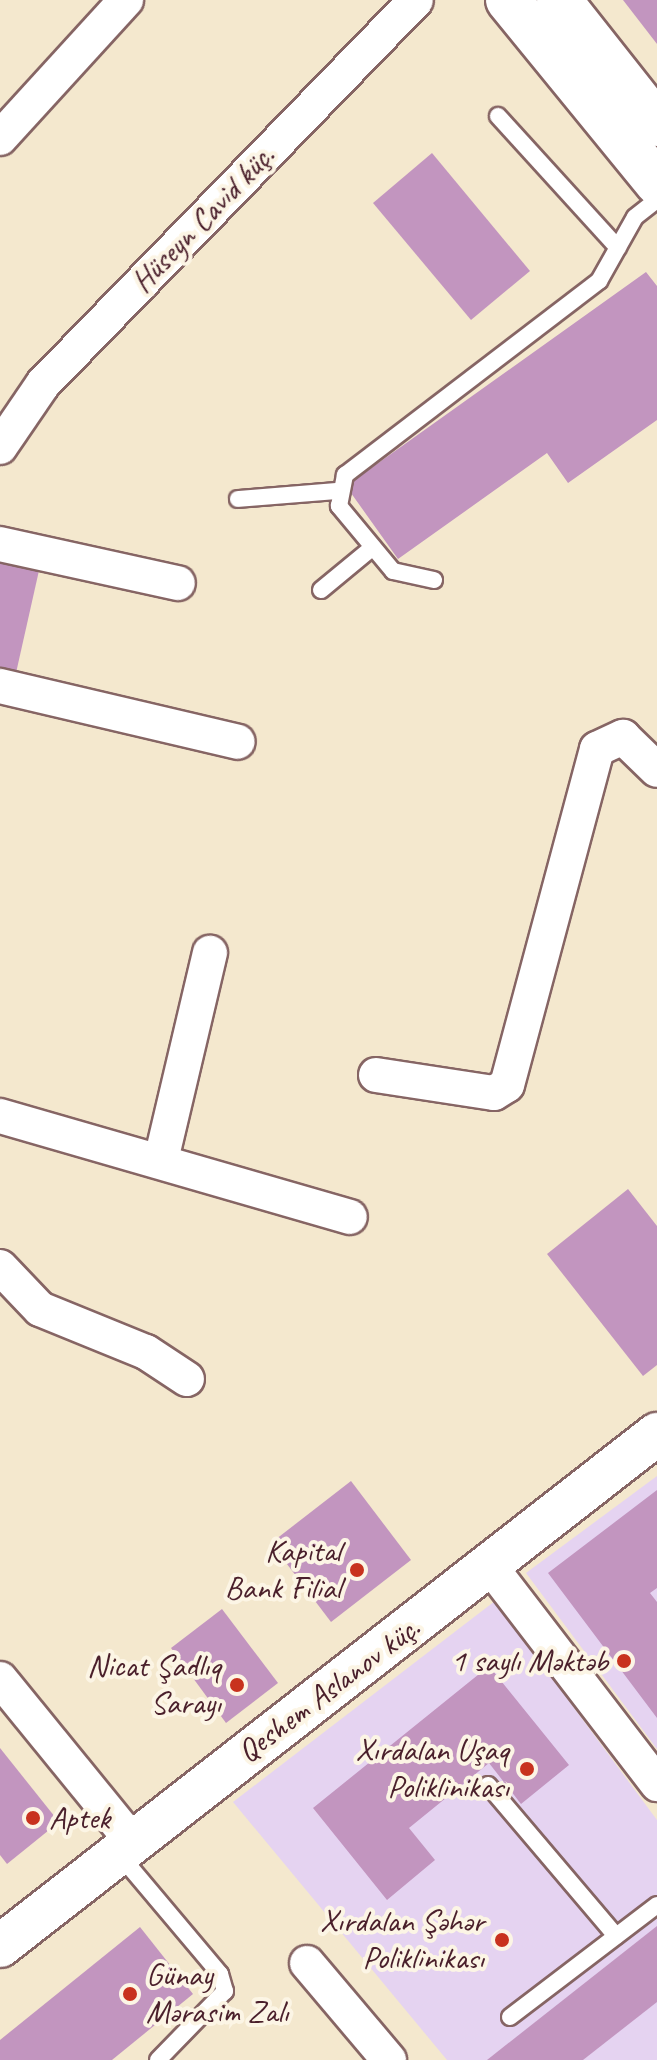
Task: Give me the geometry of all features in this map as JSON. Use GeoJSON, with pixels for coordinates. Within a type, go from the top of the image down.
{"type":"FeatureCollection","features":[{"type":"Feature","properties":{"kind":"main road"},"geometry":{"type":"LineString","coordinates":[[508,0],[657,183]]}},
{"type":"Feature","properties":{"kind":"main road"},"geometry":{"type":"LineString","coordinates":[[559,0],[657,124]]}},
{"type":"Feature","properties":{"kind":"street"},"geometry":{"type":"LineString","coordinates":[[0,138],[126,0]]}},
{"type":"Feature","properties":{"kind":"street","name":"Hüseyn Cavid küç."},"geometry":{"type":"LineString","coordinates":[[0,447],[43,384],[416,0]]}},
{"type":"Feature","properties":{"kind":"street"},"geometry":{"type":"LineString","coordinates":[[0,544],[178,583]]}},
{"type":"Feature","properties":{"kind":"street"},"geometry":{"type":"LineString","coordinates":[[0,686],[238,742]]}},
{"type":"Feature","properties":{"kind":"street"},"geometry":{"type":"LineString","coordinates":[[376,1075],[494,1093],[507,1085],[597,749],[623,737],[657,770]]}},
{"type":"Feature","properties":{"kind":"street"},"geometry":{"type":"LineString","coordinates":[[161,1160],[210,953]]}},
{"type":"Feature","properties":{"kind":"street"},"geometry":{"type":"LineString","coordinates":[[0,1116],[350,1217]]}},
{"type":"Feature","properties":{"kind":"street"},"geometry":{"type":"LineString","coordinates":[[0,1267],[40,1309],[146,1352],[187,1379]]}},
{"type":"Feature","properties":{"kind":"street","name":"Qeshem Aslanov küç."},"geometry":{"type":"LineString","coordinates":[[0,1946],[657,1434]]}},
{"type":"Feature","properties":{"kind":"street"},"geometry":{"type":"LineString","coordinates":[[490,1566],[657,1784]]}},
{"type":"Feature","properties":{"kind":"street"},"geometry":{"type":"LineString","coordinates":[[0,1679],[125,1847]]}},
{"type":"Feature","properties":{"kind":"street"},"geometry":{"type":"LineString","coordinates":[[307,1963],[389,2060]]}},
{"type":"Feature","properties":{"kind":"lane"},"geometry":{"type":"LineString","coordinates":[[498,116],[618,248]]}},
{"type":"Feature","properties":{"kind":"lane"},"geometry":{"type":"LineString","coordinates":[[434,580],[393,571],[339,506],[338,491],[345,475],[599,281],[635,217],[657,200]]}},
{"type":"Feature","properties":{"kind":"lane"},"geometry":{"type":"LineString","coordinates":[[238,499],[338,491]]}},
{"type":"Feature","properties":{"kind":"lane"},"geometry":{"type":"LineString","coordinates":[[321,590],[373,547]]}},
{"type":"Feature","properties":{"kind":"lane"},"geometry":{"type":"LineString","coordinates":[[488,1785],[616,1936]]}},
{"type":"Feature","properties":{"kind":"lane"},"geometry":{"type":"LineString","coordinates":[[125,1847],[220,1974],[225,1991],[158,2060]]}},
{"type":"Feature","properties":{"kind":"lane"},"geometry":{"type":"LineString","coordinates":[[510,2017],[657,1905]]}},
{"type":"Feature","properties":{"kind":"shaded area","name":"1 saylı Məktəb"},"geometry":{"type":"Polygon","coordinates":[[[657,1476],[657,1749],[526,1573],[657,1476]]]}},
{"type":"Feature","properties":{"kind":"shaded area","name":"Xırdalan Şəhər Poliklinikası"},"geometry":{"type":"Polygon","coordinates":[[[495,1601],[657,1820],[657,2060],[447,2060],[233,1802],[495,1601]]]}},
{"type":"Feature","properties":{"kind":"building"},"geometry":{"type":"Polygon","coordinates":[[[623,0],[657,0],[657,44],[623,0]]]}},
{"type":"Feature","properties":{"kind":"building"},"geometry":{"type":"Polygon","coordinates":[[[432,153],[530,271],[471,320],[373,203],[432,153]]]}},
{"type":"Feature","properties":{"kind":"building"},"geometry":{"type":"Polygon","coordinates":[[[646,272],[657,286],[657,420],[568,483],[547,453],[398,559],[346,486],[646,272]]]}},
{"type":"Feature","properties":{"kind":"building"},"geometry":{"type":"Polygon","coordinates":[[[0,556],[40,566],[16,673],[0,669],[0,556]]]}},
{"type":"Feature","properties":{"kind":"building"},"geometry":{"type":"Polygon","coordinates":[[[628,1189],[657,1226],[657,1365],[643,1376],[547,1254],[628,1189]]]}},
{"type":"Feature","properties":{"kind":"building"},"geometry":{"type":"Polygon","coordinates":[[[351,1481],[411,1560],[331,1622],[271,1543],[351,1481]]]}},
{"type":"Feature","properties":{"kind":"building","name":"1 saylı Məktəb"},"geometry":{"type":"Polygon","coordinates":[[[657,1490],[657,1588],[650,1593],[657,1602],[657,1718],[548,1573],[657,1490]]]}},
{"type":"Feature","properties":{"kind":"building"},"geometry":{"type":"Polygon","coordinates":[[[222,1609],[278,1683],[226,1723],[171,1648],[222,1609]]]}},
{"type":"Feature","properties":{"kind":"building"},"geometry":{"type":"Polygon","coordinates":[[[489,1666],[569,1765],[521,1804],[489,1763],[409,1828],[435,1860],[387,1900],[313,1808],[489,1666]]]}},
{"type":"Feature","properties":{"kind":"building"},"geometry":{"type":"Polygon","coordinates":[[[0,1748],[59,1822],[7,1864],[0,1855],[0,1748]]]}},
{"type":"Feature","properties":{"kind":"building"},"geometry":{"type":"Polygon","coordinates":[[[657,1926],[657,2002],[583,2060],[487,2060],[657,1926]]]}},
{"type":"Feature","properties":{"kind":"building"},"geometry":{"type":"Polygon","coordinates":[[[140,1927],[193,1994],[112,2060],[0,2060],[0,2040],[140,1927]]]}},
{"type":"Feature","properties":{"kind":"place","name":"Kapital Bank Filial"},"geometry":{"type":"Point","coordinates":[357,1570]}},
{"type":"Feature","properties":{"kind":"place","name":"1 saylı Məktəb"},"geometry":{"type":"Point","coordinates":[624,1661]}},
{"type":"Feature","properties":{"kind":"place","name":"Nicat Şadlıq Sarayı"},"geometry":{"type":"Point","coordinates":[237,1685]}},
{"type":"Feature","properties":{"kind":"place","name":"Xırdalan Uşaq Poliklinikası"},"geometry":{"type":"Point","coordinates":[527,1769]}},
{"type":"Feature","properties":{"kind":"place","name":"Aptek"},"geometry":{"type":"Point","coordinates":[33,1818]}},
{"type":"Feature","properties":{"kind":"place","name":"Xırdalan Şəhər Poliklinikası"},"geometry":{"type":"Point","coordinates":[502,1940]}},
{"type":"Feature","properties":{"kind":"place","name":"Günay Mərasim Zalı"},"geometry":{"type":"Point","coordinates":[130,1994]}}]}
